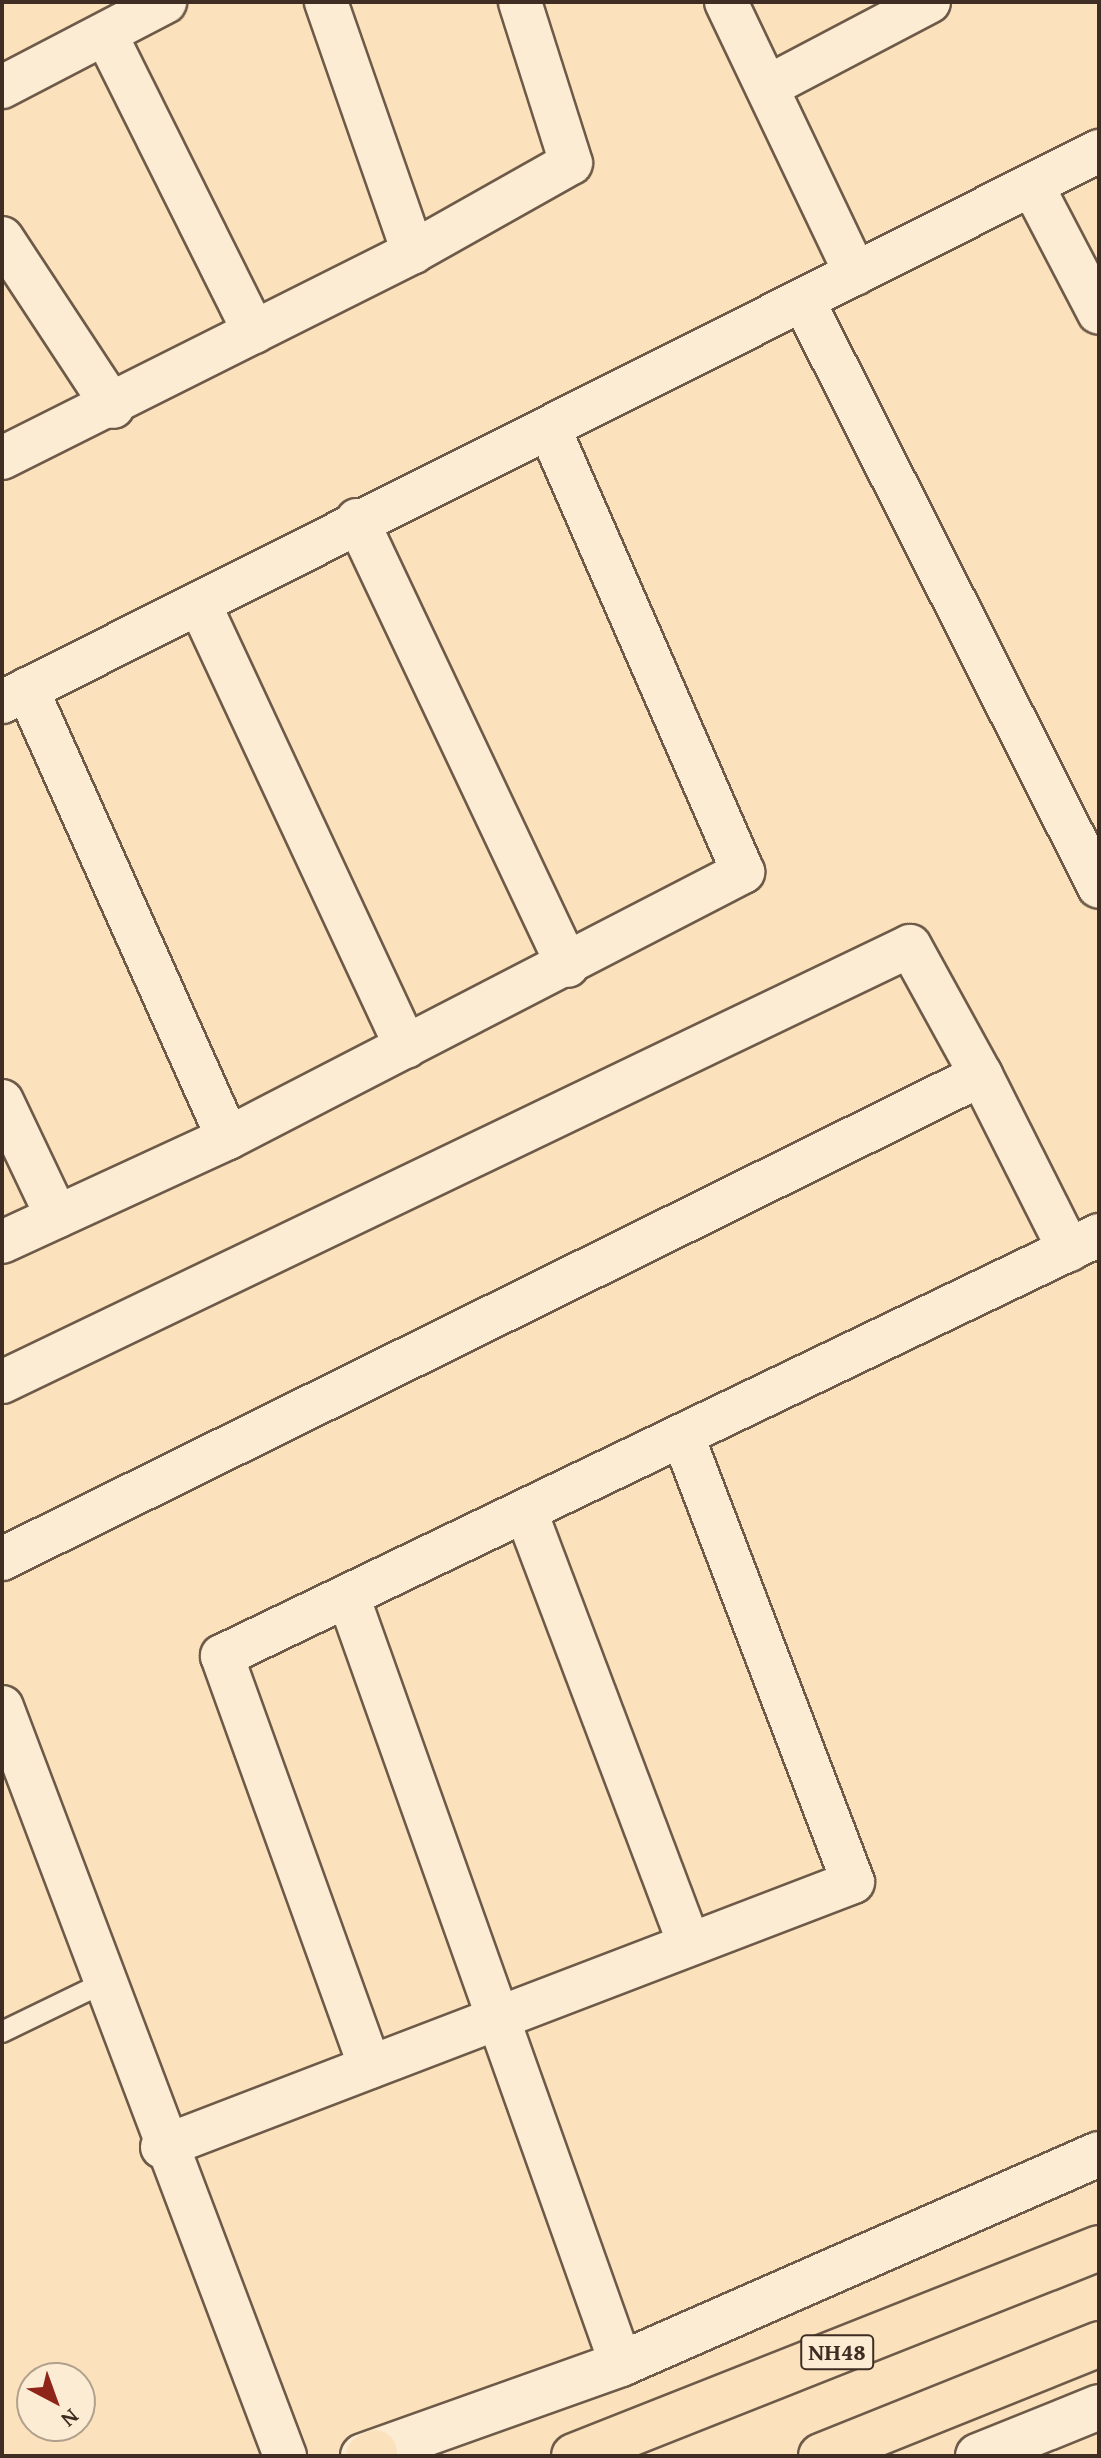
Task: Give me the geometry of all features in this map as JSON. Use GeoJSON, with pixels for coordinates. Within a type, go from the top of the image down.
{"type":"FeatureCollection","features":[{"type":"Feature","properties":{"kind":"highway","name":"NH48"},"geometry":{"type":"LineString","coordinates":[[574,2456],[1099,2248]]}},
{"type":"Feature","properties":{"kind":"highway"},"geometry":{"type":"LineString","coordinates":[[821,2456],[1099,2344]]}},
{"type":"Feature","properties":{"kind":"street"},"geometry":{"type":"LineString","coordinates":[[2,87],[165,2]]}},
{"type":"Feature","properties":{"kind":"street"},"geometry":{"type":"LineString","coordinates":[[326,2],[413,252]]}},
{"type":"Feature","properties":{"kind":"street"},"geometry":{"type":"LineString","coordinates":[[2,458],[113,407],[413,252],[571,163],[520,2]]}},
{"type":"Feature","properties":{"kind":"street"},"geometry":{"type":"LineString","coordinates":[[726,2],[856,274]]}},
{"type":"Feature","properties":{"kind":"street"},"geometry":{"type":"LineString","coordinates":[[767,87],[929,2]]}},
{"type":"Feature","properties":{"kind":"street"},"geometry":{"type":"LineString","coordinates":[[106,35],[254,332]]}},
{"type":"Feature","properties":{"kind":"street"},"geometry":{"type":"LineString","coordinates":[[228,1138],[15,696],[357,520],[549,428],[1099,151]]}},
{"type":"Feature","properties":{"kind":"street"},"geometry":{"type":"LineString","coordinates":[[1032,185],[1099,313]]}},
{"type":"Feature","properties":{"kind":"street"},"geometry":{"type":"LineString","coordinates":[[2,238],[113,407]]}},
{"type":"Feature","properties":{"kind":"street"},"geometry":{"type":"LineString","coordinates":[[803,300],[1099,887]]}},
{"type":"Feature","properties":{"kind":"street"},"geometry":{"type":"LineString","coordinates":[[2,1242],[228,1138],[568,966],[743,872],[549,428]]}},
{"type":"Feature","properties":{"kind":"street"},"geometry":{"type":"LineString","coordinates":[[357,520],[568,966]]}},
{"type":"Feature","properties":{"kind":"street"},"geometry":{"type":"LineString","coordinates":[[199,603],[406,1047]]}},
{"type":"Feature","properties":{"kind":"street"},"geometry":{"type":"LineString","coordinates":[[2,1382],[910,946],[981,1075],[1084,1243],[222,1656],[370,2067]]}},
{"type":"Feature","properties":{"kind":"street"},"geometry":{"type":"LineString","coordinates":[[2,1559],[981,1075]]}},
{"type":"Feature","properties":{"kind":"street"},"geometry":{"type":"LineString","coordinates":[[2,1101],[57,1217]]}},
{"type":"Feature","properties":{"kind":"street"},"geometry":{"type":"LineString","coordinates":[[162,2147],[853,1882],[683,1437]]}},
{"type":"Feature","properties":{"kind":"street"},"geometry":{"type":"LineString","coordinates":[[526,1512],[689,1944]]}},
{"type":"Feature","properties":{"kind":"street"},"geometry":{"type":"LineString","coordinates":[[348,1596],[503,2016],[621,2364]]}},
{"type":"Feature","properties":{"kind":"street"},"geometry":{"type":"LineString","coordinates":[[2,1707],[105,1982],[162,2147],[285,2456]]}},
{"type":"Feature","properties":{"kind":"street"},"geometry":{"type":"LineString","coordinates":[[369,2455],[621,2364],[1099,2154]]}},
{"type":"Feature","properties":{"kind":"street"},"geometry":{"type":"LineString","coordinates":[[978,2456],[1099,2407]]}},
{"type":"Feature","properties":{"kind":"lane"},"geometry":{"type":"LineString","coordinates":[[2,2032],[105,1982]]}}]}
